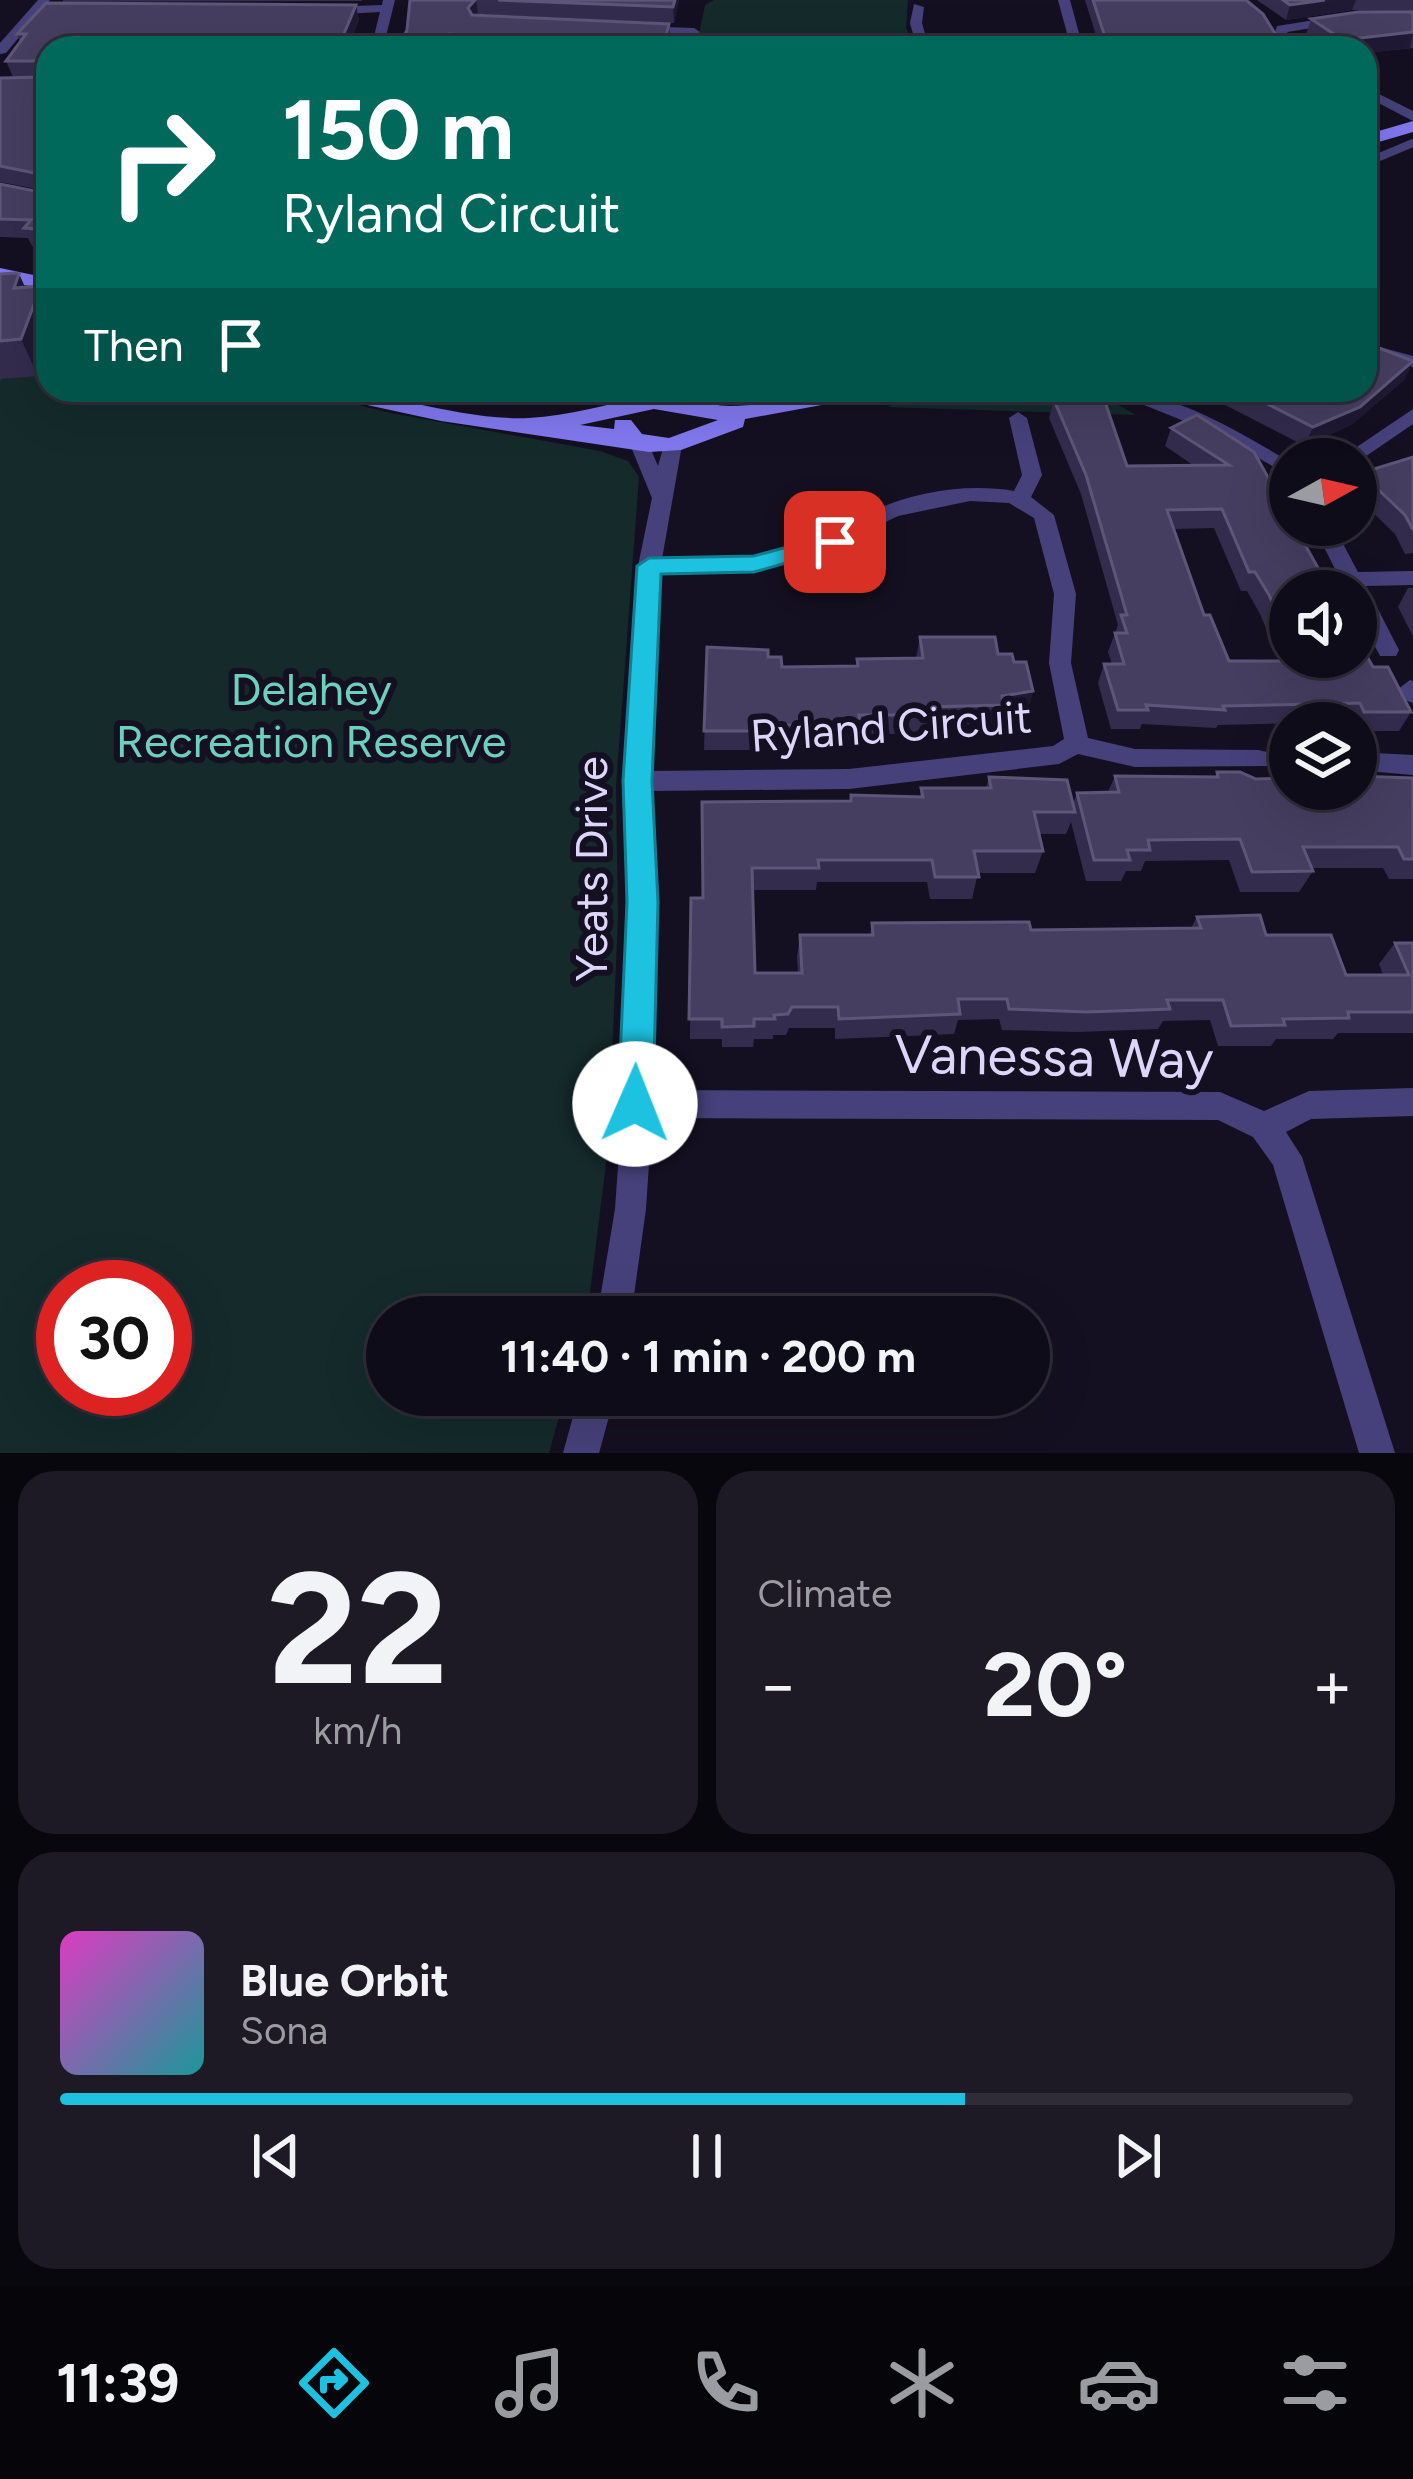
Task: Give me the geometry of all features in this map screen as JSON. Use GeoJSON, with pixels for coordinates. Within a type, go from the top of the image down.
{"type":"FeatureCollection","features":[{"type":"Feature","properties":{"kind":"street"},"geometry":{"type":"LineString","coordinates":[[1064,0],[1074,36]]}},
{"type":"Feature","properties":{"kind":"street"},"geometry":{"type":"LineString","coordinates":[[304,12],[389,4],[380,36]]}},
{"type":"Feature","properties":{"kind":"street"},"geometry":{"type":"LineString","coordinates":[[1,50],[39,5],[56,10]]}},
{"type":"Feature","properties":{"kind":"street"},"geometry":{"type":"LineString","coordinates":[[918,7],[920,36]]}},
{"type":"Feature","properties":{"kind":"street"},"geometry":{"type":"LineString","coordinates":[[694,36],[698,12]]}},
{"type":"Feature","properties":{"kind":"street"},"geometry":{"type":"LineString","coordinates":[[1265,22],[1281,28],[1352,19]]}},
{"type":"Feature","properties":{"kind":"street"},"geometry":{"type":"LineString","coordinates":[[1281,28],[1281,36]]}},
{"type":"Feature","properties":{"kind":"street"},"geometry":{"type":"LineString","coordinates":[[616,30],[694,32]]}},
{"type":"Feature","properties":{"kind":"street"},"geometry":{"type":"LineString","coordinates":[[1377,99],[1413,122]]}},
{"type":"Feature","properties":{"kind":"street"},"geometry":{"type":"LineString","coordinates":[[1377,136],[1413,122]]}},
{"type":"Feature","properties":{"kind":"street"},"geometry":{"type":"LineString","coordinates":[[0,274],[36,282]]}},
{"type":"Feature","properties":{"kind":"street"},"geometry":{"type":"LineString","coordinates":[[1377,352],[1413,362]]}},
{"type":"Feature","properties":{"kind":"street"},"geometry":{"type":"LineString","coordinates":[[385,402],[636,441],[810,402]]}},
{"type":"Feature","properties":{"kind":"street"},"geometry":{"type":"LineString","coordinates":[[532,424],[659,402]]}},
{"type":"Feature","properties":{"kind":"street"},"geometry":{"type":"LineString","coordinates":[[664,402],[685,430]]}},
{"type":"Feature","properties":{"kind":"street"},"geometry":{"type":"LineString","coordinates":[[1148,402],[1223,430],[1269,457]]}},
{"type":"Feature","properties":{"kind":"street"},"geometry":{"type":"LineString","coordinates":[[634,408],[623,427],[636,441]]}},
{"type":"Feature","properties":{"kind":"street"},"geometry":{"type":"LineString","coordinates":[[1377,440],[1413,415]]}},
{"type":"Feature","properties":{"kind":"street"},"geometry":{"type":"LineString","coordinates":[[649,566],[768,562],[811,551],[888,512],[922,502],[994,496],[1020,499],[1032,476],[1018,418]]}},
{"type":"Feature","properties":{"kind":"street","name":"Yeats Drive"},"geometry":{"type":"LineString","coordinates":[[616,1296],[635,1104],[642,902],[638,781],[649,566],[659,493],[685,430]]}},
{"type":"Feature","properties":{"kind":"street","name":"Yeats Drive"},"geometry":{"type":"LineString","coordinates":[[636,441],[659,493]]}},
{"type":"Feature","properties":{"kind":"street","name":"Ryland Circuit"},"geometry":{"type":"LineString","coordinates":[[638,781],[849,779],[1043,758],[1075,745],[1076,723],[1060,663],[1065,594],[1044,515],[1020,499]]}},
{"type":"Feature","properties":{"kind":"street"},"geometry":{"type":"LineString","coordinates":[[1377,579],[1413,578]]}},
{"type":"Feature","properties":{"kind":"street"},"geometry":{"type":"LineString","coordinates":[[1377,629],[1388,650]]}},
{"type":"Feature","properties":{"kind":"street"},"geometry":{"type":"LineString","coordinates":[[1075,745],[1136,758],[1258,759]]}},
{"type":"Feature","properties":{"kind":"street"},"geometry":{"type":"LineString","coordinates":[[1377,762],[1413,765]]}},
{"type":"Feature","properties":{"kind":"street"},"geometry":{"type":"LineString","coordinates":[[1264,1127],[1310,1106],[1413,1102]]}},
{"type":"Feature","properties":{"kind":"street","name":"Vanessa Way"},"geometry":{"type":"LineString","coordinates":[[635,1104],[1220,1106],[1264,1127],[1292,1171],[1377,1453]]}},
{"type":"Feature","properties":{"kind":"street"},"geometry":{"type":"LineString","coordinates":[[581,1453],[591,1416]]}},
{"type":"Feature","properties":{"kind":"lane"},"geometry":{"type":"LineString","coordinates":[[1377,158],[1413,143]]}},
{"type":"Feature","properties":{"kind":"green space"},"geometry":{"type":"Polygon","coordinates":[[[714,0],[908,0],[910,36],[699,36],[705,5],[714,0]]]}},
{"type":"Feature","properties":{"kind":"green space","name":"Delahey Recreation Reserve"},"geometry":{"type":"Polygon","coordinates":[[[0,287],[36,294],[36,402],[346,402],[600,451],[628,461],[639,477],[616,786],[618,918],[608,1147],[590,1296],[366,1296],[366,1416],[559,1416],[549,1453],[0,1453],[0,287]]]}},
{"type":"Feature","properties":{"kind":"green space"},"geometry":{"type":"Polygon","coordinates":[[[901,402],[1113,402],[1136,415],[886,407],[901,402]]]}},
{"type":"Feature","properties":{"kind":"building"},"geometry":{"type":"Polygon","coordinates":[[[410,0],[475,0],[468,8],[472,15],[669,24],[666,36],[404,36],[410,0]]]}},
{"type":"Feature","properties":{"kind":"building"},"geometry":{"type":"Polygon","coordinates":[[[498,0],[675,0],[673,7],[498,0]]]}},
{"type":"Feature","properties":{"kind":"building"},"geometry":{"type":"Polygon","coordinates":[[[1093,0],[1246,0],[1263,14],[1277,36],[1105,36],[1093,0]]]}},
{"type":"Feature","properties":{"kind":"building"},"geometry":{"type":"Polygon","coordinates":[[[1283,0],[1325,0],[1290,5],[1283,0]]]}},
{"type":"Feature","properties":{"kind":"building"},"geometry":{"type":"Polygon","coordinates":[[[46,3],[356,5],[343,36],[36,36],[36,61],[6,61],[26,34],[17,34],[46,3]]]}},
{"type":"Feature","properties":{"kind":"building"},"geometry":{"type":"Polygon","coordinates":[[[1358,12],[1413,12],[1413,32],[1337,36],[1311,19],[1358,12]]]}},
{"type":"Feature","properties":{"kind":"building"},"geometry":{"type":"Polygon","coordinates":[[[36,77],[36,173],[0,166],[0,78],[36,77]]]}},
{"type":"Feature","properties":{"kind":"building"},"geometry":{"type":"Polygon","coordinates":[[[0,184],[36,191],[36,229],[24,228],[31,220],[0,219],[0,184]]]}},
{"type":"Feature","properties":{"kind":"building"},"geometry":{"type":"Polygon","coordinates":[[[0,274],[19,274],[14,288],[36,286],[21,339],[0,341],[0,274]]]}},
{"type":"Feature","properties":{"kind":"building"},"geometry":{"type":"Polygon","coordinates":[[[1377,350],[1413,361],[1377,392],[1377,350]]]}},
{"type":"Feature","properties":{"kind":"building"},"geometry":{"type":"Polygon","coordinates":[[[1055,402],[1105,402],[1127,466],[1229,465],[1171,428],[1197,415],[1254,452],[1269,479],[1269,546],[1306,546],[1319,570],[1269,570],[1269,595],[1255,572],[1249,572],[1222,509],[1167,510],[1204,615],[1210,615],[1229,661],[1269,661],[1269,678],[1377,678],[1377,667],[1388,667],[1411,712],[1377,712],[1377,702],[1269,702],[1223,706],[1225,710],[1146,705],[1148,710],[1118,710],[1104,664],[1124,664],[1115,633],[1127,633],[1121,615],[1127,615],[1086,475],[1055,402]]]}},
{"type":"Feature","properties":{"kind":"building"},"geometry":{"type":"Polygon","coordinates":[[[1264,402],[1366,402],[1360,407],[1313,427],[1264,402]]]}},
{"type":"Feature","properties":{"kind":"building"},"geometry":{"type":"Polygon","coordinates":[[[1413,457],[1413,530],[1405,515],[1377,488],[1377,468],[1413,457]]]}},
{"type":"Feature","properties":{"kind":"building"},"geometry":{"type":"Polygon","coordinates":[[[920,637],[995,637],[998,654],[1012,654],[1014,662],[1026,662],[1033,691],[1002,696],[1003,705],[926,707],[927,715],[859,715],[860,721],[785,725],[786,731],[704,731],[707,647],[768,650],[768,657],[781,657],[782,667],[858,666],[857,659],[923,658],[920,637]]]}},
{"type":"Feature","properties":{"kind":"building"},"geometry":{"type":"Polygon","coordinates":[[[1217,772],[1240,772],[1269,779],[1269,810],[1377,810],[1377,777],[1413,778],[1413,859],[1404,859],[1398,847],[1303,847],[1313,871],[1252,872],[1240,839],[1148,840],[1150,850],[1127,850],[1130,860],[1094,860],[1077,793],[1119,792],[1115,776],[1218,777],[1217,772]]]}},
{"type":"Feature","properties":{"kind":"building"},"geometry":{"type":"Polygon","coordinates":[[[989,777],[1067,780],[1075,812],[1034,812],[1043,851],[974,851],[979,877],[935,877],[932,860],[818,860],[819,868],[752,868],[755,973],[802,973],[800,935],[873,935],[872,923],[1029,922],[1031,930],[1201,928],[1197,917],[1260,915],[1266,935],[1331,935],[1346,975],[1409,975],[1395,943],[1413,943],[1413,1012],[1348,1012],[1349,1018],[1231,1026],[1223,1000],[1167,1000],[1170,1009],[1087,1012],[1009,1009],[1007,999],[958,999],[960,1014],[839,1019],[838,1007],[792,1007],[788,1014],[774,1015],[775,1019],[754,1019],[754,1026],[722,1027],[722,1019],[689,1019],[691,898],[703,898],[702,802],[851,801],[851,795],[923,797],[921,788],[991,788],[989,777]]]}},
{"type":"Feature","properties":{"kind":"route"},"geometry":{"type":"LineString","coordinates":[[635,1104],[642,902],[638,781],[649,566],[754,564],[835,542]]}}]}
